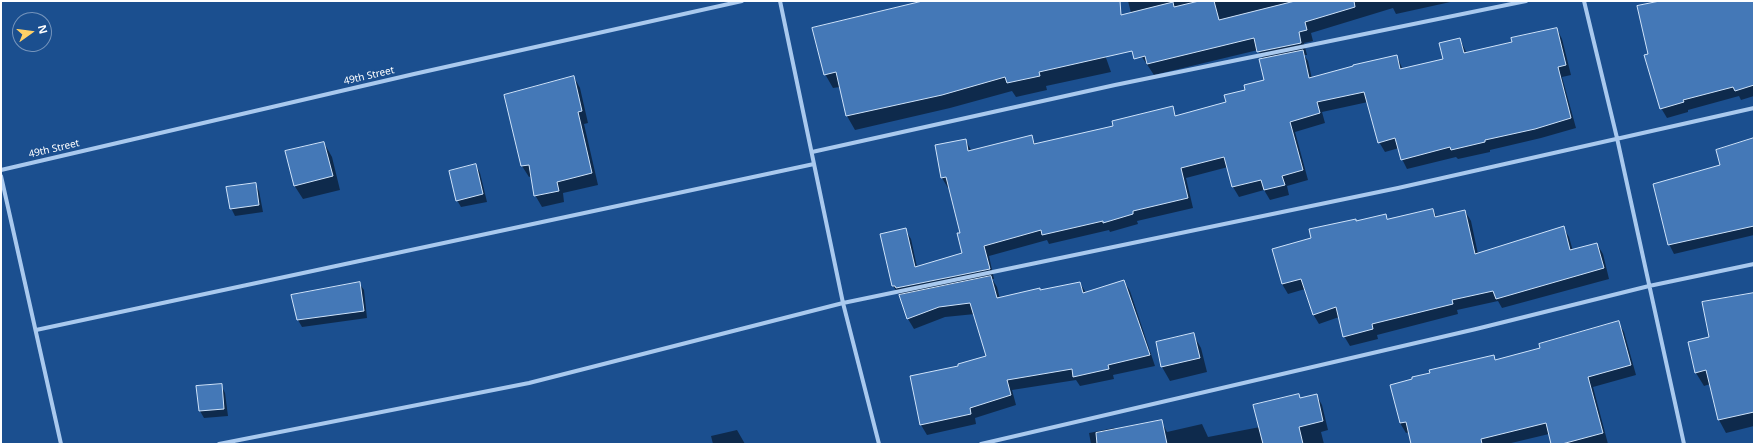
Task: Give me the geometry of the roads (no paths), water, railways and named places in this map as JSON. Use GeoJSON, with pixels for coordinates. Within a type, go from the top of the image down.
{"type":"FeatureCollection","features":[{"type":"Feature","properties":{"kind":"street","name":"49th Street"},"geometry":{"type":"LineString","coordinates":[[1,170],[414,74],[742,1]]}},
{"type":"Feature","properties":{"kind":"street"},"geometry":{"type":"LineString","coordinates":[[780,1],[843,303],[879,444]]}},
{"type":"Feature","properties":{"kind":"street"},"geometry":{"type":"LineString","coordinates":[[812,152],[1115,85],[1526,1]]}},
{"type":"Feature","properties":{"kind":"street"},"geometry":{"type":"LineString","coordinates":[[1584,1],[1617,138],[1684,444]]}},
{"type":"Feature","properties":{"kind":"street"},"geometry":{"type":"LineString","coordinates":[[219,444],[529,383],[843,303],[1398,188],[1754,108]]}},
{"type":"Feature","properties":{"kind":"street"},"geometry":{"type":"LineString","coordinates":[[36,330],[814,164]]}},
{"type":"Feature","properties":{"kind":"street"},"geometry":{"type":"LineString","coordinates":[[1,176],[61,444]]}},
{"type":"Feature","properties":{"kind":"street"},"geometry":{"type":"LineString","coordinates":[[981,444],[1476,329],[1649,286],[1754,264]]}}]}
